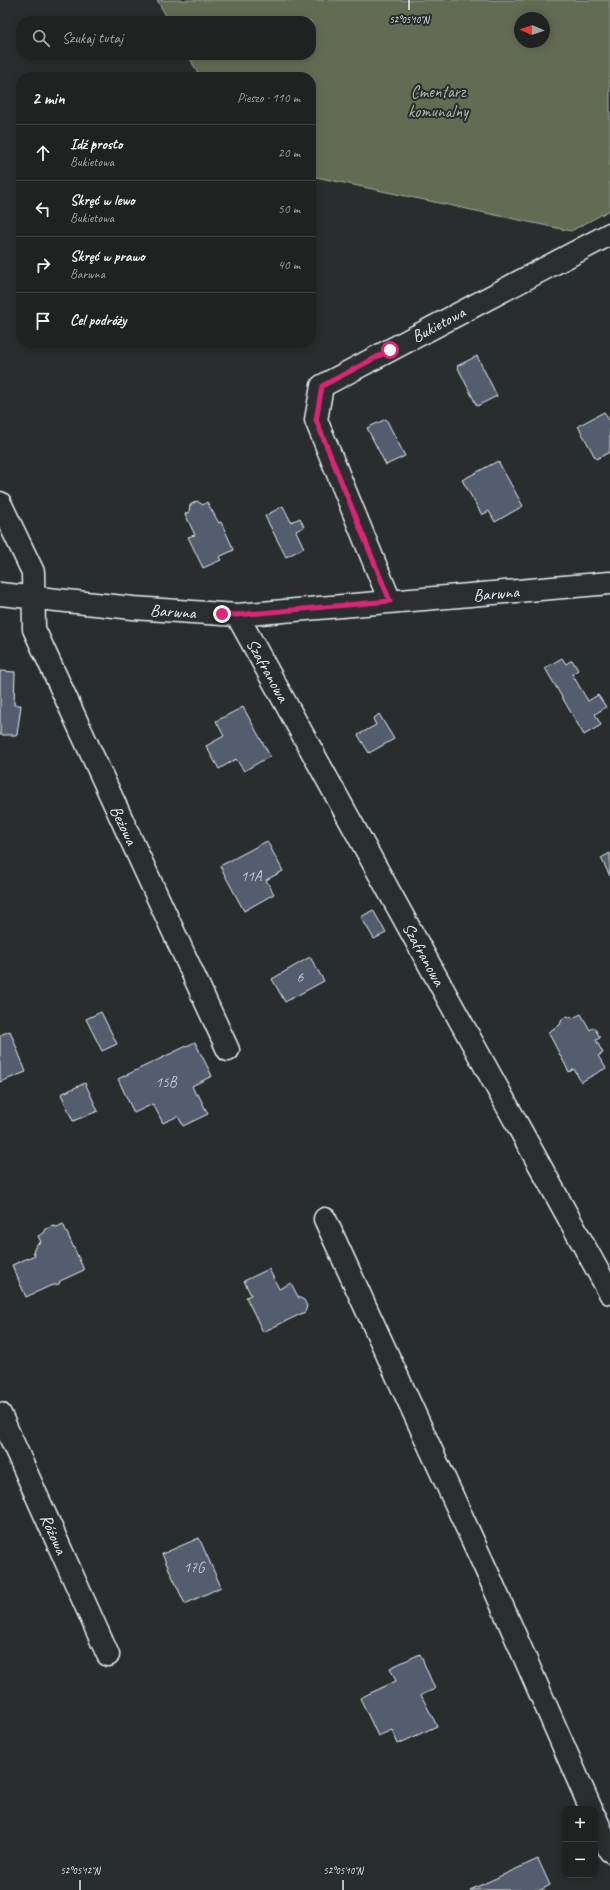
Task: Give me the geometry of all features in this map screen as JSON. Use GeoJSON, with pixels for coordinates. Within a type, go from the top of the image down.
{"type":"FeatureCollection","features":[{"type":"Feature","properties":{"kind":"street","name":"Bukietowa"},"geometry":{"type":"LineString","coordinates":[[390,601],[316,420],[322,386],[610,234]]}},
{"type":"Feature","properties":{"kind":"street","name":"Beżowa"},"geometry":{"type":"LineString","coordinates":[[0,503],[33,572],[34,629],[228,1050]]}},
{"type":"Feature","properties":{"kind":"street","name":"Barwna"},"geometry":{"type":"LineString","coordinates":[[0,594],[133,608],[237,615],[610,583]]}},
{"type":"Feature","properties":{"kind":"street","name":"Szafranowa"},"geometry":{"type":"LineString","coordinates":[[237,615],[610,1293]]}},
{"type":"Feature","properties":{"kind":"street"},"geometry":{"type":"LineString","coordinates":[[325,1219],[489,1576],[591,1806]]}},
{"type":"Feature","properties":{"kind":"street","name":"Różowa"},"geometry":{"type":"LineString","coordinates":[[0,1414],[108,1655]]}},
{"type":"Feature","properties":{"kind":"street"},"geometry":{"type":"LineString","coordinates":[[598,1824],[610,1851]]}},
{"type":"Feature","properties":{"kind":"green space","name":"Cmentarz komunalny"},"geometry":{"type":"Polygon","coordinates":[[[157,0],[610,0],[610,210],[571,231],[316,177],[316,72],[197,72],[191,60],[316,60],[316,16],[166,16],[157,0]]]}},
{"type":"Feature","properties":{"kind":"building"},"geometry":{"type":"Polygon","coordinates":[[[477,356],[497,396],[477,406],[457,366],[477,356]]]}},
{"type":"Feature","properties":{"kind":"building"},"geometry":{"type":"Polygon","coordinates":[[[604,412],[610,422],[610,452],[596,459],[578,426],[604,412]]]}},
{"type":"Feature","properties":{"kind":"building"},"geometry":{"type":"Polygon","coordinates":[[[386,419],[405,456],[386,465],[367,428],[386,419]]]}},
{"type":"Feature","properties":{"kind":"building"},"geometry":{"type":"Polygon","coordinates":[[[498,461],[523,506],[495,522],[489,511],[482,515],[462,480],[498,461]]]}},
{"type":"Feature","properties":{"kind":"building"},"geometry":{"type":"Polygon","coordinates":[[[197,501],[203,505],[207,502],[219,523],[221,522],[234,550],[219,557],[221,560],[203,568],[188,537],[195,535],[185,514],[189,512],[190,505],[197,501]]]}},
{"type":"Feature","properties":{"kind":"building"},"geometry":{"type":"Polygon","coordinates":[[[283,506],[291,522],[300,518],[304,527],[296,531],[304,548],[286,557],[265,516],[283,506]]]}},
{"type":"Feature","properties":{"kind":"building"},"geometry":{"type":"Polygon","coordinates":[[[562,658],[566,664],[572,660],[578,670],[572,674],[588,701],[598,695],[606,707],[595,714],[601,725],[584,735],[545,668],[562,658]]]}},
{"type":"Feature","properties":{"kind":"building"},"geometry":{"type":"Polygon","coordinates":[[[0,671],[15,672],[14,705],[21,705],[17,735],[0,735],[0,671]]]}},
{"type":"Feature","properties":{"kind":"building"},"geometry":{"type":"Polygon","coordinates":[[[243,707],[270,756],[244,771],[236,759],[219,769],[206,746],[224,736],[216,721],[243,707]]]}},
{"type":"Feature","properties":{"kind":"building"},"geometry":{"type":"Polygon","coordinates":[[[379,714],[394,739],[369,753],[358,735],[376,725],[373,719],[379,714]]]}},
{"type":"Feature","properties":{"kind":"building"},"geometry":{"type":"Polygon","coordinates":[[[267,841],[283,871],[266,880],[274,894],[244,911],[220,866],[267,841]]]}},
{"type":"Feature","properties":{"kind":"building"},"geometry":{"type":"Polygon","coordinates":[[[610,853],[610,876],[601,858],[610,853]]]}},
{"type":"Feature","properties":{"kind":"building"},"geometry":{"type":"Polygon","coordinates":[[[373,910],[386,933],[374,939],[361,917],[373,910]]]}},
{"type":"Feature","properties":{"kind":"building"},"geometry":{"type":"Polygon","coordinates":[[[310,957],[324,981],[285,1002],[272,979],[310,957]]]}},
{"type":"Feature","properties":{"kind":"building"},"geometry":{"type":"Polygon","coordinates":[[[101,1012],[117,1044],[102,1051],[86,1019],[101,1012]]]}},
{"type":"Feature","properties":{"kind":"building"},"geometry":{"type":"Polygon","coordinates":[[[581,1014],[590,1030],[594,1027],[600,1038],[596,1040],[603,1053],[598,1056],[606,1068],[581,1082],[574,1069],[569,1072],[548,1032],[560,1025],[562,1019],[567,1016],[573,1018],[581,1014]]]}},
{"type":"Feature","properties":{"kind":"building"},"geometry":{"type":"Polygon","coordinates":[[[10,1031],[26,1072],[0,1082],[0,1035],[10,1031]]]}},
{"type":"Feature","properties":{"kind":"building"},"geometry":{"type":"Polygon","coordinates":[[[195,1042],[212,1076],[192,1086],[196,1095],[198,1094],[208,1114],[183,1126],[178,1116],[163,1123],[153,1104],[134,1113],[118,1079],[195,1042]]]}},
{"type":"Feature","properties":{"kind":"building"},"geometry":{"type":"Polygon","coordinates":[[[85,1083],[98,1111],[73,1121],[61,1094],[85,1083]]]}},
{"type":"Feature","properties":{"kind":"building"},"geometry":{"type":"Polygon","coordinates":[[[63,1224],[84,1270],[60,1281],[59,1284],[50,1286],[26,1297],[12,1265],[35,1255],[33,1252],[36,1245],[41,1242],[38,1236],[44,1233],[46,1229],[63,1224]]]}},
{"type":"Feature","properties":{"kind":"building"},"geometry":{"type":"Polygon","coordinates":[[[269,1269],[279,1289],[291,1283],[298,1297],[304,1300],[307,1306],[305,1312],[263,1332],[246,1297],[251,1295],[244,1281],[269,1269]]]}},
{"type":"Feature","properties":{"kind":"building"},"geometry":{"type":"Polygon","coordinates":[[[199,1538],[221,1587],[185,1604],[162,1554],[199,1538]]]}},
{"type":"Feature","properties":{"kind":"building"},"geometry":{"type":"Polygon","coordinates":[[[420,1654],[435,1689],[421,1695],[437,1726],[398,1744],[392,1730],[378,1736],[360,1698],[396,1681],[390,1668],[420,1654]]]}},
{"type":"Feature","properties":{"kind":"building"},"geometry":{"type":"Polygon","coordinates":[[[538,1859],[550,1885],[541,1890],[470,1890],[538,1859]]]}},
{"type":"Feature","properties":{"kind":"route"},"geometry":{"type":"LineString","coordinates":[[222,614],[237,615],[390,601],[316,420],[322,386],[390,350]]}}]}
